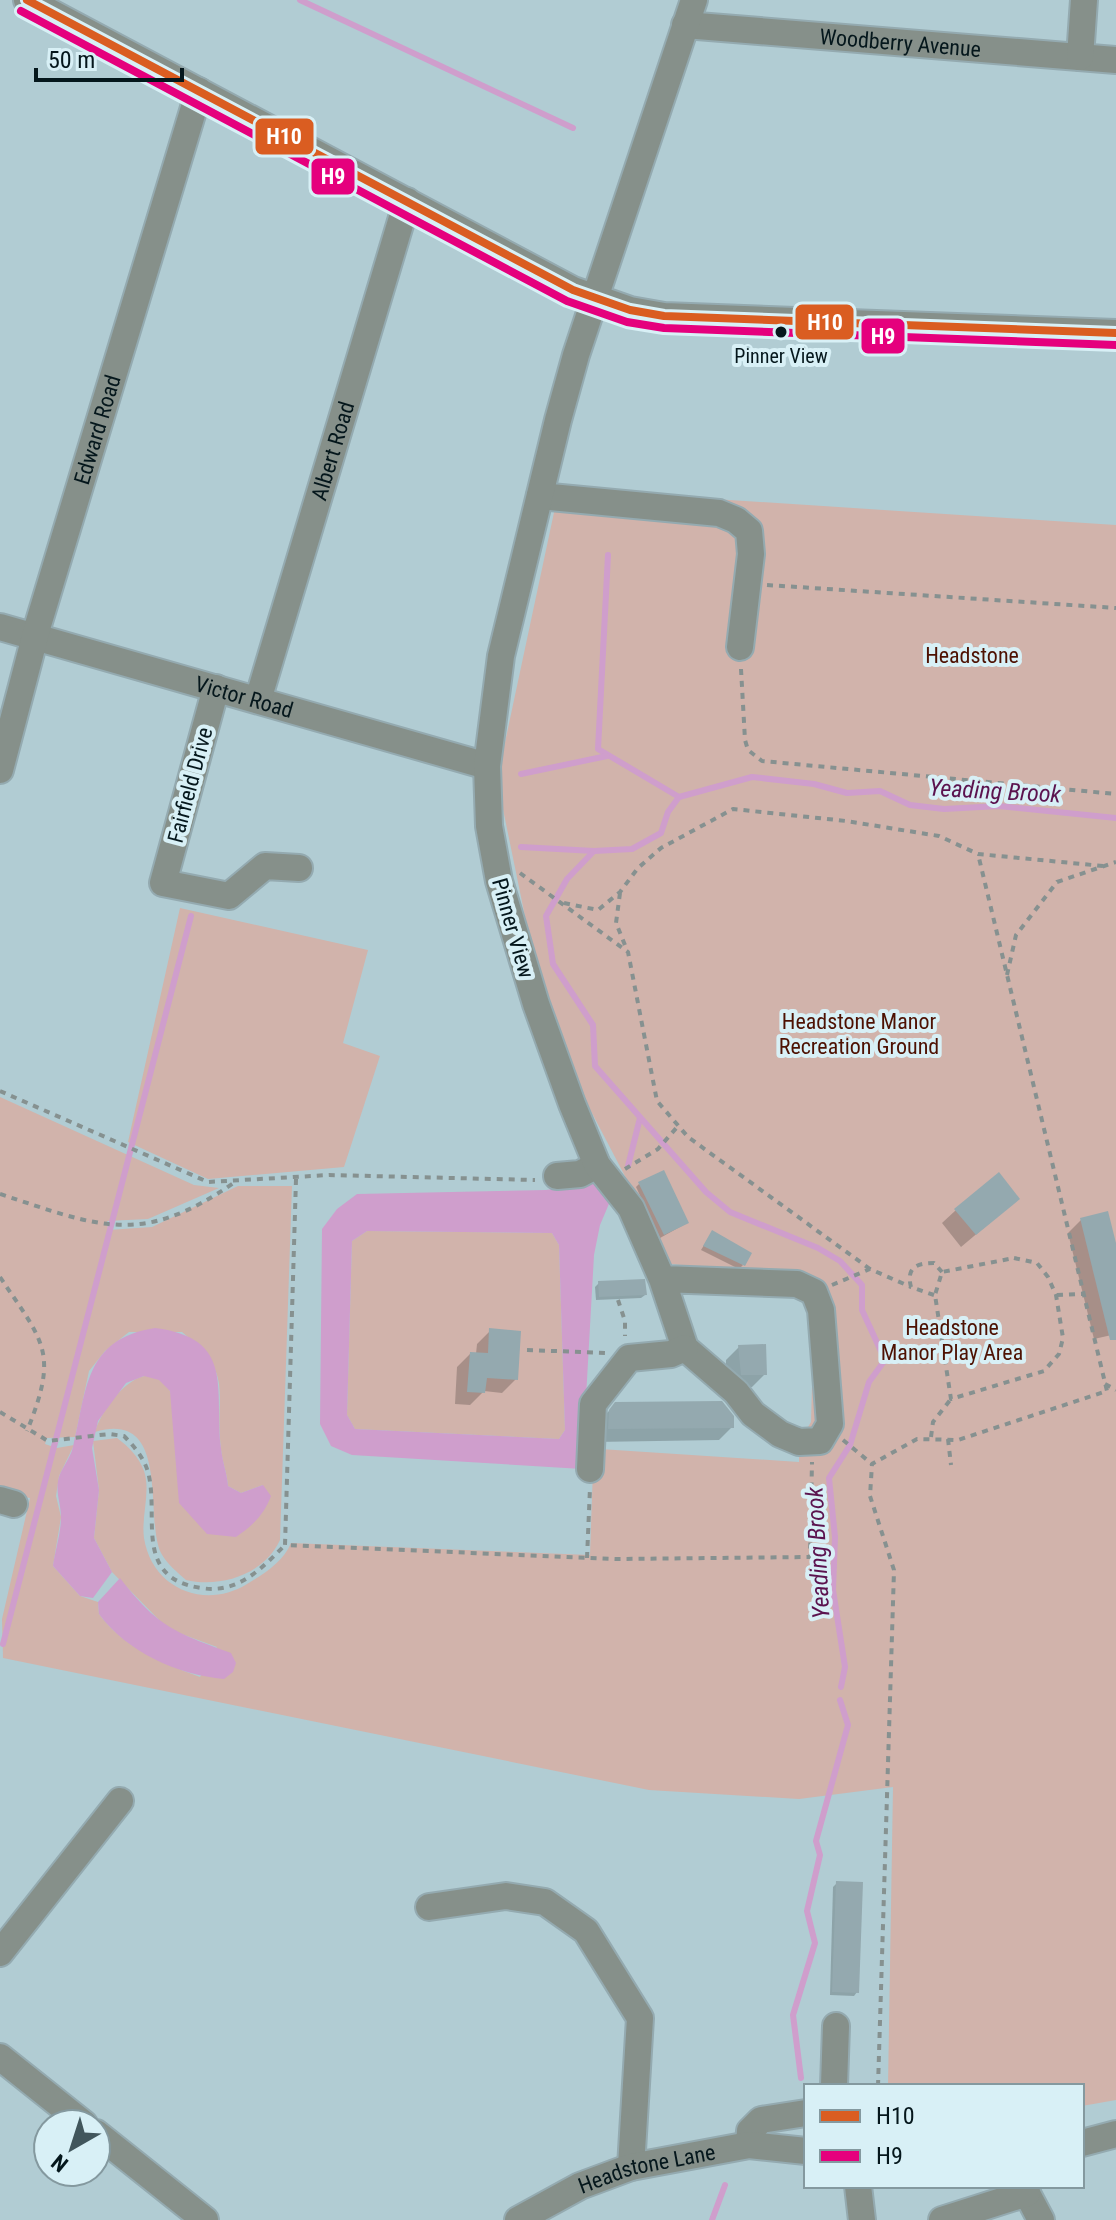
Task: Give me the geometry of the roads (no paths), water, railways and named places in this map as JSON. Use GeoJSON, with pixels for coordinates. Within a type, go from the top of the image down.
{"type":"FeatureCollection","features":[{"type":"Feature","properties":{"kind":"street"},"geometry":{"type":"LineString","coordinates":[[27,0],[597,299],[630,310],[664,316],[1116,333]]}},
{"type":"Feature","properties":{"kind":"street","name":"Pinner View"},"geometry":{"type":"LineString","coordinates":[[685,1348],[662,1279],[631,1208],[602,1171],[536,1004],[499,881],[489,826],[487,766],[501,656],[576,355],[694,0]]}},
{"type":"Feature","properties":{"kind":"street"},"geometry":{"type":"LineString","coordinates":[[1080,57],[1084,0]]}},
{"type":"Feature","properties":{"kind":"street","name":"Woodberry Avenue"},"geometry":{"type":"LineString","coordinates":[[685,25],[1116,60]]}},
{"type":"Feature","properties":{"kind":"street","name":"Edward Road"},"geometry":{"type":"LineString","coordinates":[[0,770],[199,91]]}},
{"type":"Feature","properties":{"kind":"street","name":"Albert Road"},"geometry":{"type":"LineString","coordinates":[[258,700],[407,201]]}},
{"type":"Feature","properties":{"kind":"street"},"geometry":{"type":"LineString","coordinates":[[540,496],[719,513],[736,520],[749,531],[751,554],[740,647]]}},
{"type":"Feature","properties":{"kind":"street","name":"Victor Road"},"geometry":{"type":"LineString","coordinates":[[0,627],[487,766]]}},
{"type":"Feature","properties":{"kind":"street","name":"Fairfield Drive"},"geometry":{"type":"LineString","coordinates":[[216,688],[163,883],[229,896],[265,866],[299,868]]}},
{"type":"Feature","properties":{"kind":"street"},"geometry":{"type":"LineString","coordinates":[[557,1176],[602,1171]]}},
{"type":"Feature","properties":{"kind":"street"},"geometry":{"type":"LineString","coordinates":[[590,1469],[593,1404],[629,1358],[671,1354],[685,1348],[736,1392],[753,1414],[780,1434],[799,1442],[832,1441],[821,1310],[814,1292],[797,1284],[662,1279]]}},
{"type":"Feature","properties":{"kind":"street"},"geometry":{"type":"LineString","coordinates":[[0,1953],[120,1801]]}},
{"type":"Feature","properties":{"kind":"street"},"geometry":{"type":"LineString","coordinates":[[429,1907],[506,1896],[545,1902],[586,1931],[640,2018],[631,2167]]}},
{"type":"Feature","properties":{"kind":"street"},"geometry":{"type":"LineString","coordinates":[[834,2084],[836,2026]]}},
{"type":"Feature","properties":{"kind":"street"},"geometry":{"type":"LineString","coordinates":[[0,2057],[64,2108]]}},
{"type":"Feature","properties":{"kind":"street"},"geometry":{"type":"LineString","coordinates":[[749,2145],[750,2131],[761,2120],[804,2113]]}},
{"type":"Feature","properties":{"kind":"street"},"geometry":{"type":"LineString","coordinates":[[1084,2142],[1116,2134]]}},
{"type":"Feature","properties":{"kind":"street","name":"Headstone Lane"},"geometry":{"type":"LineString","coordinates":[[518,2220],[580,2186],[631,2167],[749,2145],[800,2151]]}},
{"type":"Feature","properties":{"kind":"street"},"geometry":{"type":"LineString","coordinates":[[112,2146],[205,2220]]}},
{"type":"Feature","properties":{"kind":"street"},"geometry":{"type":"LineString","coordinates":[[858,2188],[862,2220]]}},
{"type":"Feature","properties":{"kind":"street"},"geometry":{"type":"LineString","coordinates":[[942,2220],[1025,2190],[1041,2220]]}},
{"type":"Feature","properties":{"kind":"waterway"},"geometry":{"type":"LineString","coordinates":[[300,0],[573,128]]}},
{"type":"Feature","properties":{"kind":"waterway"},"geometry":{"type":"LineString","coordinates":[[608,555],[598,749],[679,797]]}},
{"type":"Feature","properties":{"kind":"waterway"},"geometry":{"type":"LineString","coordinates":[[521,774],[607,756]]}},
{"type":"Feature","properties":{"kind":"waterway","name":"Yeading Brook"},"geometry":{"type":"LineString","coordinates":[[841,1687],[845,1667],[833,1590],[835,1537],[829,1478],[850,1445],[869,1382],[885,1360],[862,1310],[862,1285],[840,1261],[818,1248],[730,1212],[706,1192],[595,1066],[593,1025],[553,964],[546,916],[567,879],[594,851],[632,849],[661,833],[668,812],[679,797],[752,777],[814,784],[847,793],[880,791],[910,805],[944,809],[999,806],[1116,818]]}},
{"type":"Feature","properties":{"kind":"waterway"},"geometry":{"type":"LineString","coordinates":[[521,847],[594,851]]}},
{"type":"Feature","properties":{"kind":"waterway"},"geometry":{"type":"LineString","coordinates":[[3,1644],[191,916]]}},
{"type":"Feature","properties":{"kind":"waterway","name":"Yeading Brook"},"geometry":{"type":"LineString","coordinates":[[628,1166],[640,1118]]}},
{"type":"Feature","properties":{"kind":"waterway","name":"Yeading Brook"},"geometry":{"type":"LineString","coordinates":[[801,2078],[793,2015],[815,1943],[807,1911],[820,1855],[816,1841],[848,1725],[840,1700]]}},
{"type":"Feature","properties":{"kind":"waterway","name":"Yeading Brook"},"geometry":{"type":"LineString","coordinates":[[712,2220],[725,2185]]}},
{"type":"Feature","properties":{"kind":"place","name":"Pinner View"},"geometry":{"type":"Point","coordinates":[781,332]}},
{"type":"Feature","properties":{"kind":"park label","name":"Headstone"},"geometry":{"type":"Point","coordinates":[972,655]}},
{"type":"Feature","properties":{"kind":"park label","name":"Headstone Manor Recreation Ground"},"geometry":{"type":"Point","coordinates":[859,1034]}},
{"type":"Feature","properties":{"kind":"park label","name":"Headstone Manor Play Area"},"geometry":{"type":"Point","coordinates":[952,1340]}}]}
